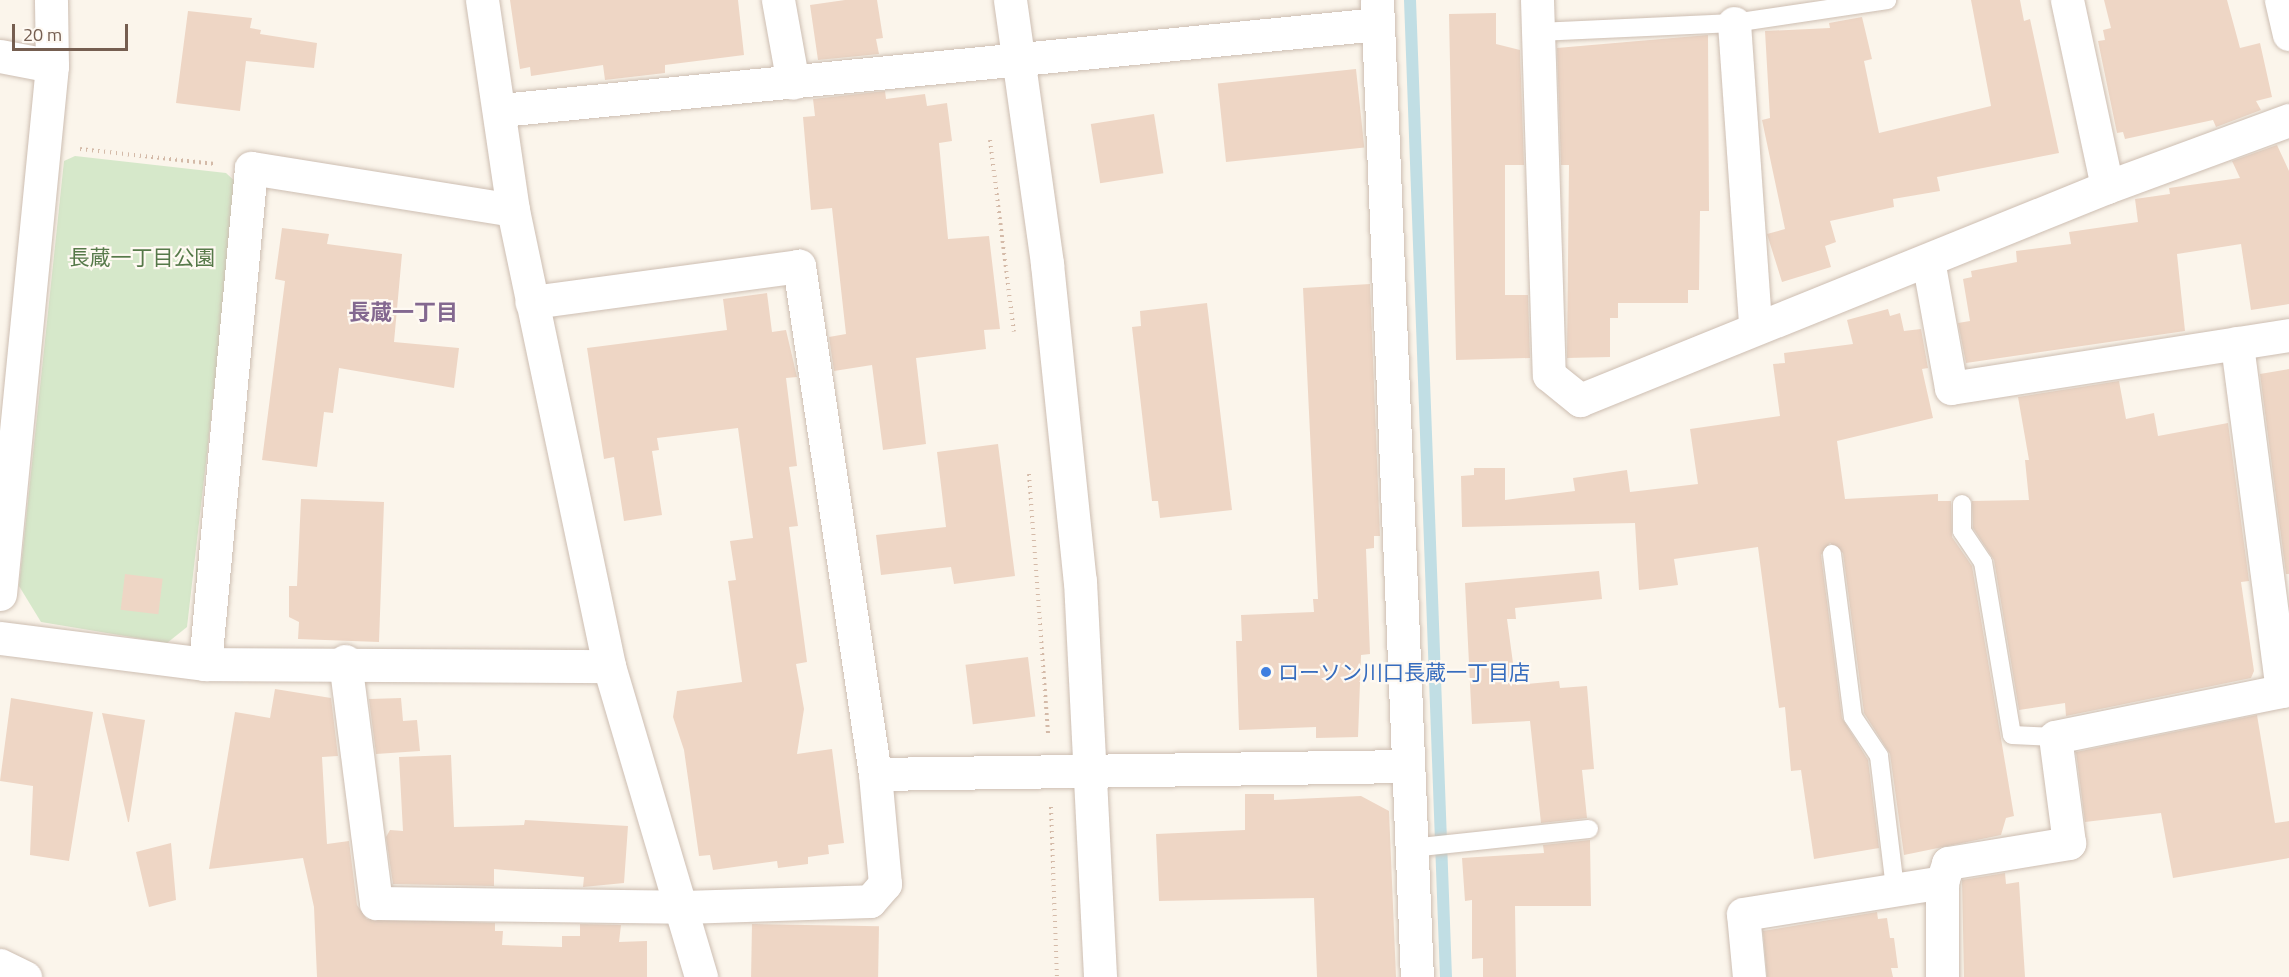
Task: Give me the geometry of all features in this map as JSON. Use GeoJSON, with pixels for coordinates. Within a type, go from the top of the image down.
{"type":"FeatureCollection","features":[{"type":"Feature","properties":{"kind":"street"},"geometry":{"type":"LineString","coordinates":[[0,594],[11,339],[43,145],[52,66],[51,0]]}},
{"type":"Feature","properties":{"kind":"street"},"geometry":{"type":"LineString","coordinates":[[482,0],[501,110],[513,210],[609,666],[683,907],[701,977]]}},
{"type":"Feature","properties":{"kind":"street"},"geometry":{"type":"LineString","coordinates":[[778,0],[793,83]]}},
{"type":"Feature","properties":{"kind":"street"},"geometry":{"type":"LineString","coordinates":[[1010,0],[1021,61],[1066,426],[1093,769],[1100,977]]}},
{"type":"Feature","properties":{"kind":"street"},"geometry":{"type":"LineString","coordinates":[[1537,0],[1549,375],[1580,400],[1755,327],[2107,187],[2289,120]]}},
{"type":"Feature","properties":{"kind":"street"},"geometry":{"type":"LineString","coordinates":[[2067,0],[2107,187]]}},
{"type":"Feature","properties":{"kind":"street"},"geometry":{"type":"LineString","coordinates":[[2281,0],[2289,33]]}},
{"type":"Feature","properties":{"kind":"street"},"geometry":{"type":"LineString","coordinates":[[501,110],[1021,61],[1377,12],[1417,977]]}},
{"type":"Feature","properties":{"kind":"street"},"geometry":{"type":"LineString","coordinates":[[1734,23],[1755,327]]}},
{"type":"Feature","properties":{"kind":"street"},"geometry":{"type":"LineString","coordinates":[[0,56],[52,66]]}},
{"type":"Feature","properties":{"kind":"street"},"geometry":{"type":"LineString","coordinates":[[205,664],[251,168],[513,210]]}},
{"type":"Feature","properties":{"kind":"street"},"geometry":{"type":"LineString","coordinates":[[1928,260],[1951,388],[2289,335]]}},
{"type":"Feature","properties":{"kind":"street"},"geometry":{"type":"LineString","coordinates":[[345,661],[376,903],[683,907],[870,901],[885,884],[875,774],[799,266],[531,302]]}},
{"type":"Feature","properties":{"kind":"street"},"geometry":{"type":"LineString","coordinates":[[1942,977],[1942,882],[1948,863],[2069,843],[2055,737],[2282,691],[2281,601],[2237,343]]}},
{"type":"Feature","properties":{"kind":"street"},"geometry":{"type":"LineString","coordinates":[[0,638],[205,664],[345,661],[609,666]]}},
{"type":"Feature","properties":{"kind":"street"},"geometry":{"type":"LineString","coordinates":[[875,774],[1408,766]]}},
{"type":"Feature","properties":{"kind":"street"},"geometry":{"type":"LineString","coordinates":[[1749,977],[1743,914],[1942,882]]}},
{"type":"Feature","properties":{"kind":"street"},"geometry":{"type":"LineString","coordinates":[[0,965],[25,977]]}},
{"type":"Feature","properties":{"kind":"lane"},"geometry":{"type":"LineString","coordinates":[[1538,32],[1734,23],[1887,0]]}},
{"type":"Feature","properties":{"kind":"lane"},"geometry":{"type":"LineString","coordinates":[[1962,504],[1962,531],[1983,562],[2012,735],[2055,737]]}},
{"type":"Feature","properties":{"kind":"lane"},"geometry":{"type":"LineString","coordinates":[[1832,554],[1853,717],[1879,756],[1895,889]]}},
{"type":"Feature","properties":{"kind":"lane"},"geometry":{"type":"LineString","coordinates":[[1411,848],[1589,829]]}},
{"type":"Feature","properties":{"kind":"path"},"geometry":{"type":"LineString","coordinates":[[989,132],[1016,346]]}},
{"type":"Feature","properties":{"kind":"path"},"geometry":{"type":"LineString","coordinates":[[43,145],[251,168]]}},
{"type":"Feature","properties":{"kind":"path"},"geometry":{"type":"LineString","coordinates":[[1029,470],[1048,739]]}},
{"type":"Feature","properties":{"kind":"path"},"geometry":{"type":"LineString","coordinates":[[1050,793],[1057,977]]}},
{"type":"Feature","properties":{"kind":"green space","name":"長蔵一丁目公園"},"geometry":{"type":"Polygon","coordinates":[[[75,156],[226,173],[238,184],[187,627],[167,643],[41,622],[19,586],[64,161],[75,156]]]}},
{"type":"Feature","properties":{"kind":"building"},"geometry":{"type":"Polygon","coordinates":[[[510,0],[738,0],[744,55],[665,65],[665,73],[605,80],[603,65],[531,76],[530,67],[520,69],[510,0]]]}},
{"type":"Feature","properties":{"kind":"building"},"geometry":{"type":"Polygon","coordinates":[[[845,0],[877,0],[883,38],[876,39],[879,54],[818,60],[810,5],[845,0]]]}},
{"type":"Feature","properties":{"kind":"building"},"geometry":{"type":"Polygon","coordinates":[[[1971,0],[2020,0],[2024,21],[2030,19],[2059,153],[1937,177],[1940,191],[1893,199],[1894,207],[1830,221],[1836,242],[1825,246],[1831,267],[1782,282],[1767,234],[1785,229],[1762,120],[1770,118],[1765,31],[1830,28],[1829,23],[1862,17],[1872,59],[1864,61],[1879,133],[1991,106],[1971,0]]]}},
{"type":"Feature","properties":{"kind":"building"},"geometry":{"type":"Polygon","coordinates":[[[2104,0],[2227,0],[2240,48],[2260,43],[2272,97],[2256,101],[2261,110],[2216,127],[2213,120],[2125,139],[2123,132],[2117,133],[2098,41],[2105,40],[2103,30],[2111,28],[2104,0]]]}},
{"type":"Feature","properties":{"kind":"building"},"geometry":{"type":"Polygon","coordinates":[[[188,11],[252,18],[250,28],[261,30],[260,34],[317,43],[314,68],[246,61],[240,111],[176,103],[188,11]]]}},
{"type":"Feature","properties":{"kind":"building"},"geometry":{"type":"Polygon","coordinates":[[[1496,13],[1496,44],[1520,50],[1524,165],[1505,165],[1505,295],[1528,295],[1530,358],[1456,360],[1449,14],[1496,13]]]}},
{"type":"Feature","properties":{"kind":"building"},"geometry":{"type":"Polygon","coordinates":[[[1708,35],[1709,211],[1700,211],[1699,290],[1688,290],[1688,303],[1618,303],[1618,318],[1610,318],[1610,357],[1567,358],[1569,165],[1561,165],[1557,48],[1708,35]]]}},
{"type":"Feature","properties":{"kind":"building"},"geometry":{"type":"Polygon","coordinates":[[[1356,69],[1364,148],[1226,162],[1218,84],[1356,69]]]}},
{"type":"Feature","properties":{"kind":"building"},"geometry":{"type":"Polygon","coordinates":[[[885,91],[886,99],[925,94],[927,106],[947,103],[952,141],[939,143],[948,239],[989,236],[1000,329],[984,330],[986,349],[916,358],[926,444],[883,450],[872,365],[834,371],[829,337],[846,334],[832,208],[811,210],[803,117],[815,116],[813,99],[885,91]]]}},
{"type":"Feature","properties":{"kind":"building"},"geometry":{"type":"Polygon","coordinates":[[[1154,114],[1163,173],[1100,183],[1091,124],[1154,114]]]}},
{"type":"Feature","properties":{"kind":"building"},"geometry":{"type":"Polygon","coordinates":[[[2277,145],[2289,171],[2289,304],[2251,310],[2241,244],[2177,254],[2185,331],[1966,363],[1958,323],[1970,321],[1963,279],[1972,277],[1971,271],[2017,262],[2016,251],[2071,244],[2069,232],[2138,222],[2135,199],[2170,194],[2169,188],[2240,178],[2232,161],[2277,145]]]}},
{"type":"Feature","properties":{"kind":"building"},"geometry":{"type":"Polygon","coordinates":[[[282,228],[329,234],[327,244],[402,254],[394,342],[459,348],[454,388],[339,368],[333,413],[324,412],[317,467],[262,460],[285,281],[275,279],[282,228]]]}},
{"type":"Feature","properties":{"kind":"building"},"geometry":{"type":"Polygon","coordinates":[[[1370,284],[1380,536],[1374,536],[1374,548],[1366,549],[1370,654],[1361,655],[1358,737],[1316,738],[1316,727],[1239,730],[1236,641],[1242,641],[1241,615],[1314,612],[1313,599],[1318,599],[1303,288],[1370,284]]]}},
{"type":"Feature","properties":{"kind":"building"},"geometry":{"type":"Polygon","coordinates":[[[767,293],[772,332],[786,330],[797,377],[786,378],[797,466],[789,467],[798,526],[789,527],[807,662],[796,664],[804,709],[797,754],[832,749],[844,843],[828,845],[829,854],[808,857],[808,864],[778,868],[777,861],[713,870],[710,855],[699,856],[684,750],[673,717],[677,691],[742,682],[728,581],[736,580],[730,541],[753,538],[738,428],[657,438],[659,450],[652,451],[662,515],[624,521],[614,457],[604,459],[587,348],[727,330],[723,299],[767,293]]]}},
{"type":"Feature","properties":{"kind":"building"},"geometry":{"type":"Polygon","coordinates":[[[1207,303],[1232,510],[1160,518],[1158,501],[1152,501],[1132,327],[1141,326],[1140,311],[1207,303]]]}},
{"type":"Feature","properties":{"kind":"building"},"geometry":{"type":"Polygon","coordinates":[[[1888,309],[1890,316],[1900,313],[1904,331],[1921,329],[1928,368],[1922,369],[1933,418],[1837,441],[1845,499],[1938,494],[1938,501],[1951,501],[1952,537],[1972,566],[2014,816],[2006,818],[2001,835],[1904,855],[1890,754],[1864,713],[1843,553],[1830,543],[1821,555],[1842,718],[1868,760],[1879,848],[1814,859],[1801,770],[1791,771],[1785,707],[1779,708],[1758,547],[1674,559],[1678,585],[1639,590],[1635,523],[1462,527],[1461,476],[1474,475],[1474,468],[1505,468],[1505,500],[1575,491],[1573,478],[1627,470],[1630,492],[1698,484],[1690,429],[1780,416],[1773,364],[1785,363],[1784,353],[1853,344],[1847,320],[1888,309]]]}},
{"type":"Feature","properties":{"kind":"building"},"geometry":{"type":"Polygon","coordinates":[[[2289,369],[2289,574],[2286,574],[2260,374],[2289,369]]]}},
{"type":"Feature","properties":{"kind":"building"},"geometry":{"type":"Polygon","coordinates":[[[2119,381],[2126,419],[2154,413],[2158,436],[2228,423],[2249,581],[2241,582],[2254,671],[2251,678],[2066,716],[2065,703],[2019,710],[1994,560],[1973,528],[1972,501],[2029,500],[2025,460],[2029,460],[2018,397],[2119,381]]]}},
{"type":"Feature","properties":{"kind":"building"},"geometry":{"type":"Polygon","coordinates":[[[998,444],[1015,576],[954,584],[951,567],[881,575],[876,535],[946,527],[937,452],[998,444]]]}},
{"type":"Feature","properties":{"kind":"building"},"geometry":{"type":"Polygon","coordinates":[[[301,499],[384,502],[379,642],[298,639],[299,622],[289,617],[289,586],[297,586],[301,499]]]}},
{"type":"Feature","properties":{"kind":"building"},"geometry":{"type":"Polygon","coordinates":[[[1599,571],[1602,599],[1515,608],[1516,619],[1507,619],[1516,685],[1559,681],[1560,688],[1587,686],[1594,769],[1582,770],[1587,818],[1541,823],[1530,721],[1472,724],[1465,583],[1599,571]]]}},
{"type":"Feature","properties":{"kind":"building"},"geometry":{"type":"Polygon","coordinates":[[[125,574],[163,579],[158,614],[121,610],[125,574]]]}},
{"type":"Feature","properties":{"kind":"building"},"geometry":{"type":"Polygon","coordinates":[[[1028,657],[1035,717],[973,724],[965,665],[1028,657]]]}},
{"type":"Feature","properties":{"kind":"building"},"geometry":{"type":"Polygon","coordinates":[[[275,689],[331,698],[338,756],[322,757],[327,844],[349,841],[357,905],[367,919],[495,923],[495,931],[503,931],[502,945],[562,947],[562,936],[580,936],[580,924],[621,925],[619,942],[647,941],[647,977],[317,977],[314,907],[303,858],[209,869],[235,712],[270,718],[275,689]]]}},
{"type":"Feature","properties":{"kind":"building"},"geometry":{"type":"Polygon","coordinates":[[[11,698],[93,712],[69,861],[30,855],[33,786],[0,781],[11,698]]]}},
{"type":"Feature","properties":{"kind":"building"},"geometry":{"type":"Polygon","coordinates":[[[401,698],[403,721],[417,720],[420,751],[376,754],[369,699],[401,698]]]}},
{"type":"Feature","properties":{"kind":"building"},"geometry":{"type":"Polygon","coordinates":[[[102,713],[145,720],[129,822],[128,822],[102,713]]]}},
{"type":"Feature","properties":{"kind":"building"},"geometry":{"type":"Polygon","coordinates":[[[2257,715],[2275,823],[2289,821],[2289,858],[2173,878],[2161,813],[2085,822],[2076,752],[2257,715]]]}},
{"type":"Feature","properties":{"kind":"building"},"geometry":{"type":"Polygon","coordinates":[[[451,755],[454,827],[524,825],[525,820],[628,826],[624,883],[583,887],[584,877],[494,869],[494,886],[393,884],[386,837],[390,830],[403,831],[399,757],[451,755]]]}},
{"type":"Feature","properties":{"kind":"building"},"geometry":{"type":"Polygon","coordinates":[[[1245,794],[1274,794],[1274,800],[1361,796],[1389,811],[1396,977],[1317,977],[1314,898],[1159,901],[1156,834],[1245,830],[1245,794]]]}},
{"type":"Feature","properties":{"kind":"building"},"geometry":{"type":"Polygon","coordinates":[[[1590,840],[1591,906],[1515,906],[1516,977],[1483,977],[1483,958],[1472,959],[1472,900],[1465,901],[1462,858],[1544,853],[1543,845],[1590,840]]]}},
{"type":"Feature","properties":{"kind":"building"},"geometry":{"type":"Polygon","coordinates":[[[171,843],[176,900],[149,907],[136,852],[171,843]]]}},
{"type":"Feature","properties":{"kind":"building"},"geometry":{"type":"Polygon","coordinates":[[[2005,873],[2006,884],[2019,882],[2025,977],[1964,977],[1962,880],[2005,873]]]}},
{"type":"Feature","properties":{"kind":"building"},"geometry":{"type":"Polygon","coordinates":[[[1877,912],[1878,919],[1887,918],[1890,938],[1894,938],[1898,968],[1891,968],[1893,977],[1767,977],[1763,931],[1877,912]]]}},
{"type":"Feature","properties":{"kind":"building"},"geometry":{"type":"Polygon","coordinates":[[[752,924],[879,926],[878,977],[751,977],[752,924]]]}},
{"type":"Feature","properties":{"kind":"waterway"},"geometry":{"type":"LineString","coordinates":[[1410,0],[1446,977]]}},
{"type":"Feature","properties":{"kind":"place","name":"ローソン川口長蔵一丁目店"},"geometry":{"type":"Point","coordinates":[1266,672]}},
{"type":"Feature","properties":{"kind":"district","name":"長蔵一丁目"},"geometry":{"type":"Point","coordinates":[403,313]}}]}
